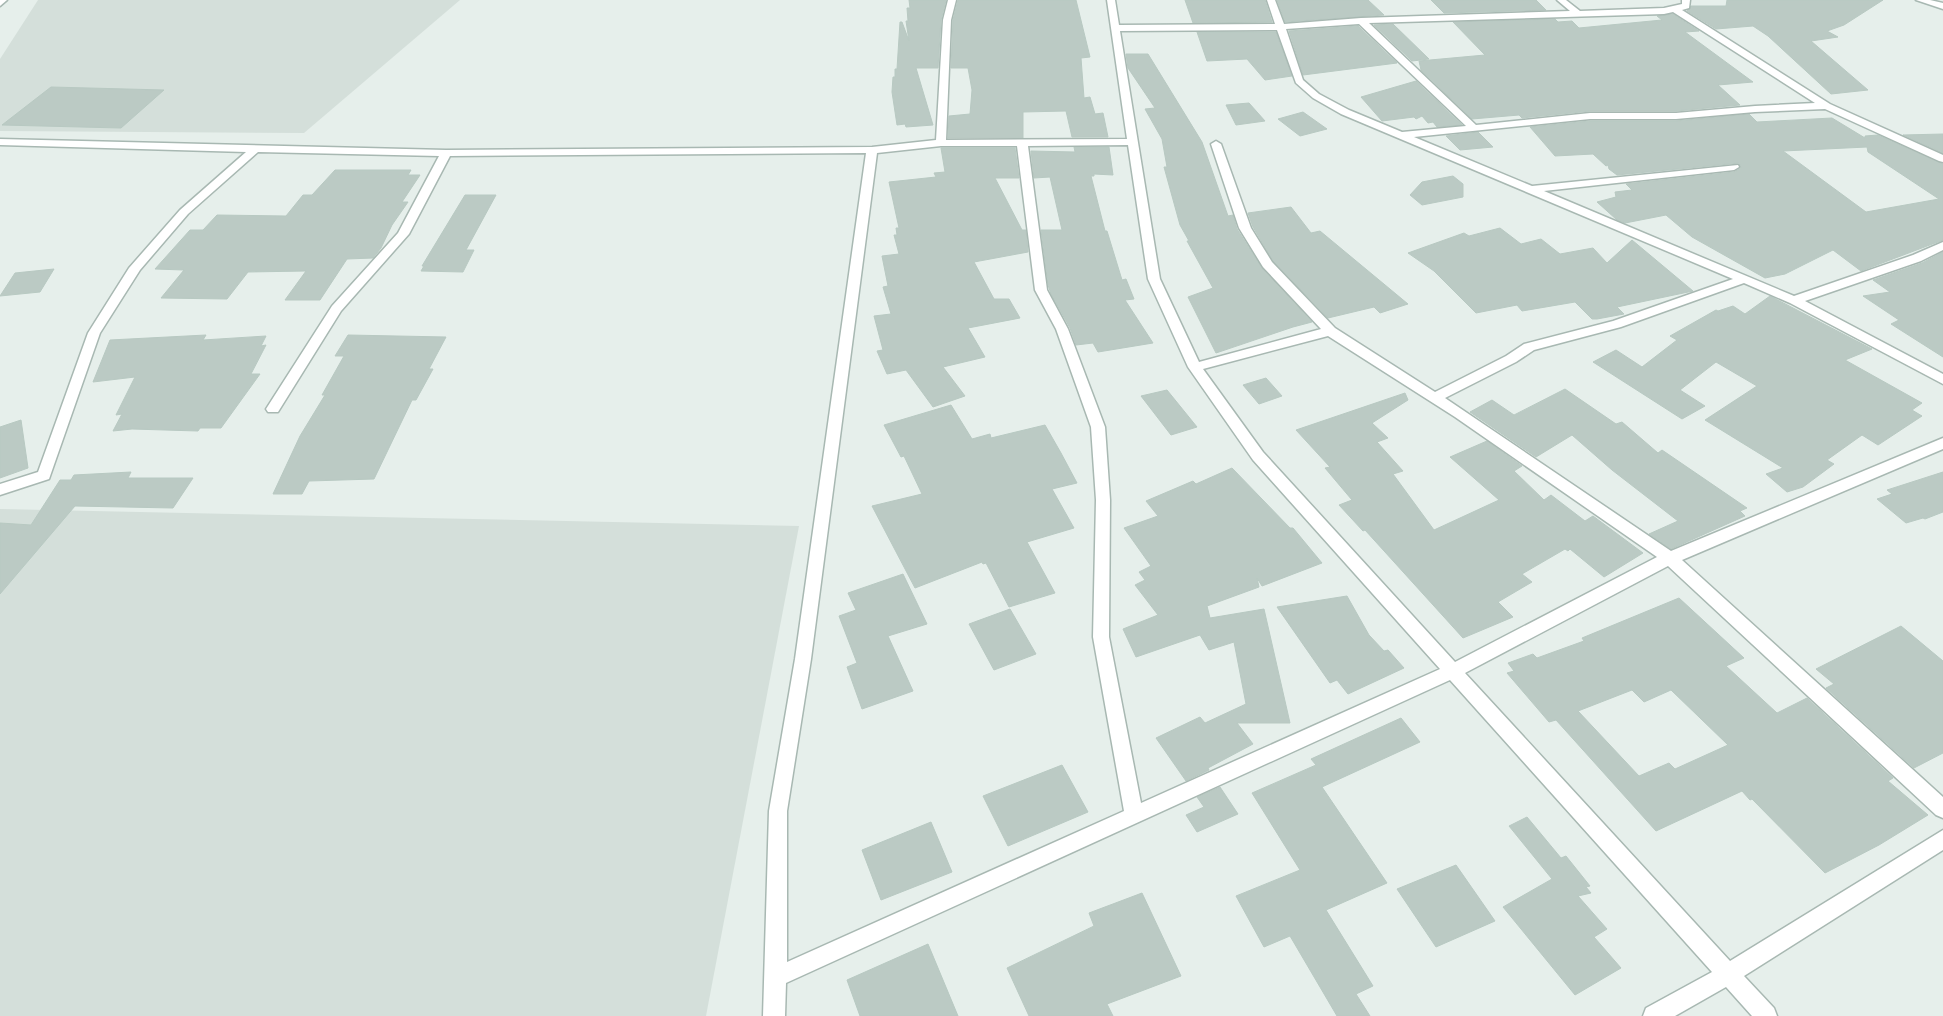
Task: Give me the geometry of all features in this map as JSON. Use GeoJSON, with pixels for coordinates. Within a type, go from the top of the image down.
{"type":"FeatureCollection","features":[{"type":"Feature","properties":{"kind":"street"},"geometry":{"type":"LineString","coordinates":[[0,3],[3,0]]}},
{"type":"Feature","properties":{"kind":"street"},"geometry":{"type":"LineString","coordinates":[[941,143],[947,20],[952,0]]}},
{"type":"Feature","properties":{"kind":"street"},"geometry":{"type":"LineString","coordinates":[[1111,0],[1154,279],[1195,367],[1258,456],[1766,1016]]}},
{"type":"Feature","properties":{"kind":"street"},"geometry":{"type":"LineString","coordinates":[[1271,0],[1282,27],[1299,81],[1310,91],[1345,112],[1794,300],[1943,380]]}},
{"type":"Feature","properties":{"kind":"street"},"geometry":{"type":"LineString","coordinates":[[1561,0],[1578,14]]}},
{"type":"Feature","properties":{"kind":"street"},"geometry":{"type":"LineString","coordinates":[[1115,28],[1282,27],[1361,21],[1578,14],[1676,9],[1686,6],[1686,0]]}},
{"type":"Feature","properties":{"kind":"street"},"geometry":{"type":"LineString","coordinates":[[1920,0],[1943,6]]}},
{"type":"Feature","properties":{"kind":"street"},"geometry":{"type":"LineString","coordinates":[[1676,9],[1826,106],[1943,159]]}},
{"type":"Feature","properties":{"kind":"street"},"geometry":{"type":"LineString","coordinates":[[1361,21],[1474,128]]}},
{"type":"Feature","properties":{"kind":"street"},"geometry":{"type":"LineString","coordinates":[[1402,136],[1590,116],[1676,116],[1755,109],[1826,106]]}},
{"type":"Feature","properties":{"kind":"street"},"geometry":{"type":"LineString","coordinates":[[0,142],[162,144],[255,149],[446,152],[872,150],[941,143],[1132,142]]}},
{"type":"Feature","properties":{"kind":"street"},"geometry":{"type":"LineString","coordinates":[[1022,143],[1041,290],[1062,329],[1098,427],[1104,500],[1101,637],[1134,816]]}},
{"type":"Feature","properties":{"kind":"street"},"geometry":{"type":"LineString","coordinates":[[1216,144],[1245,228],[1267,264],[1330,331],[1435,398],[1670,558],[1941,805]]}},
{"type":"Feature","properties":{"kind":"street"},"geometry":{"type":"LineString","coordinates":[[0,490],[44,475],[94,333],[135,268],[184,212],[255,149]]}},
{"type":"Feature","properties":{"kind":"street"},"geometry":{"type":"LineString","coordinates":[[774,1016],[778,810],[803,659],[872,150]]}},
{"type":"Feature","properties":{"kind":"street"},"geometry":{"type":"LineString","coordinates":[[273,409],[336,309],[403,234],[446,152]]}},
{"type":"Feature","properties":{"kind":"street"},"geometry":{"type":"LineString","coordinates":[[1532,190],[1734,167]]}},
{"type":"Feature","properties":{"kind":"street"},"geometry":{"type":"LineString","coordinates":[[1794,300],[1917,258],[1943,246]]}},
{"type":"Feature","properties":{"kind":"street"},"geometry":{"type":"LineString","coordinates":[[1435,398],[1511,359],[1529,347],[1616,324],[1745,279]]}},
{"type":"Feature","properties":{"kind":"street"},"geometry":{"type":"LineString","coordinates":[[1195,367],[1330,331]]}},
{"type":"Feature","properties":{"kind":"street"},"geometry":{"type":"LineString","coordinates":[[776,977],[1453,671],[1670,558],[1943,443]]}},
{"type":"Feature","properties":{"kind":"street"},"geometry":{"type":"LineString","coordinates":[[1654,1016],[1728,974],[1943,839]]}},
{"type":"Feature","properties":{"kind":"shaded area"},"geometry":{"type":"Polygon","coordinates":[[[38,0],[460,0],[304,133],[0,131],[0,59],[38,0]]]}},
{"type":"Feature","properties":{"kind":"shaded area"},"geometry":{"type":"Polygon","coordinates":[[[0,509],[799,526],[706,1016],[0,1016],[0,509]]]}},
{"type":"Feature","properties":{"kind":"building"},"geometry":{"type":"Polygon","coordinates":[[[909,0],[946,0],[941,20],[938,68],[916,68],[933,125],[906,127],[905,124],[897,125],[892,92],[893,77],[895,77],[895,69],[897,69],[900,22],[902,22],[909,41],[906,21],[908,21],[907,8],[910,8],[909,0]]]}},
{"type":"Feature","properties":{"kind":"building"},"geometry":{"type":"Polygon","coordinates":[[[958,0],[1076,0],[1090,57],[1081,58],[1084,98],[1090,97],[1095,114],[1103,113],[1108,137],[1072,137],[1066,111],[1023,112],[1023,138],[948,138],[949,116],[970,114],[972,90],[968,68],[951,68],[953,20],[958,0]]]}},
{"type":"Feature","properties":{"kind":"building"},"geometry":{"type":"Polygon","coordinates":[[[1185,0],[1265,0],[1272,22],[1193,23],[1185,0]]]}},
{"type":"Feature","properties":{"kind":"building"},"geometry":{"type":"Polygon","coordinates":[[[1277,0],[1368,0],[1384,15],[1285,22],[1277,0]]]}},
{"type":"Feature","properties":{"kind":"building"},"geometry":{"type":"Polygon","coordinates":[[[1431,0],[1536,0],[1546,10],[1444,13],[1431,0]]]}},
{"type":"Feature","properties":{"kind":"building"},"geometry":{"type":"Polygon","coordinates":[[[1727,0],[1883,0],[1844,25],[1827,31],[1838,37],[1811,41],[1868,90],[1831,94],[1768,36],[1753,26],[1716,29],[1687,11],[1691,6],[1726,6],[1727,0]]]}},
{"type":"Feature","properties":{"kind":"building"},"geometry":{"type":"Polygon","coordinates":[[[1673,14],[1699,31],[1685,32],[1753,82],[1718,85],[1740,105],[1676,111],[1590,111],[1522,118],[1519,115],[1472,119],[1421,70],[1419,61],[1485,55],[1453,22],[1555,19],[1558,22],[1572,21],[1579,28],[1662,20],[1657,16],[1673,14]]]}},
{"type":"Feature","properties":{"kind":"building"},"geometry":{"type":"Polygon","coordinates":[[[1393,24],[1429,59],[1412,61],[1374,25],[1393,24]]]}},
{"type":"Feature","properties":{"kind":"building"},"geometry":{"type":"Polygon","coordinates":[[[1358,26],[1397,63],[1303,75],[1289,31],[1358,26]]]}},
{"type":"Feature","properties":{"kind":"building"},"geometry":{"type":"Polygon","coordinates":[[[1197,32],[1276,32],[1292,76],[1265,80],[1247,59],[1207,61],[1197,32]]]}},
{"type":"Feature","properties":{"kind":"building"},"geometry":{"type":"Polygon","coordinates":[[[1126,54],[1148,54],[1202,142],[1228,216],[1233,215],[1237,229],[1262,268],[1312,322],[1216,353],[1188,297],[1213,288],[1180,225],[1164,167],[1167,167],[1162,139],[1145,109],[1155,108],[1128,68],[1126,54]]]}},
{"type":"Feature","properties":{"kind":"building"},"geometry":{"type":"Polygon","coordinates":[[[1416,81],[1462,125],[1437,127],[1433,122],[1428,123],[1422,116],[1416,119],[1414,117],[1382,121],[1361,97],[1416,81]]]}},
{"type":"Feature","properties":{"kind":"building"},"geometry":{"type":"Polygon","coordinates":[[[51,87],[164,90],[121,128],[2,125],[51,87]]]}},
{"type":"Feature","properties":{"kind":"building"},"geometry":{"type":"Polygon","coordinates":[[[1249,103],[1265,121],[1236,125],[1226,105],[1249,103]]]}},
{"type":"Feature","properties":{"kind":"building"},"geometry":{"type":"Polygon","coordinates":[[[1303,112],[1327,129],[1300,136],[1278,119],[1303,112]]]}},
{"type":"Feature","properties":{"kind":"building"},"geometry":{"type":"Polygon","coordinates":[[[1749,114],[1757,122],[1832,118],[1865,138],[1865,136],[1878,135],[1943,164],[1943,240],[1861,271],[1833,250],[1785,274],[1765,278],[1692,237],[1666,215],[1625,223],[1617,220],[1597,202],[1616,197],[1615,192],[1632,190],[1626,184],[1734,172],[1741,168],[1739,163],[1617,175],[1609,169],[1608,165],[1606,166],[1593,154],[1555,156],[1530,127],[1590,121],[1676,121],[1749,114]],[[1867,147],[1783,151],[1866,212],[1939,199],[1868,152],[1867,147]]]}},
{"type":"Feature","properties":{"kind":"building"},"geometry":{"type":"Polygon","coordinates":[[[1478,132],[1493,147],[1460,150],[1446,136],[1478,132]]]}},
{"type":"Feature","properties":{"kind":"building"},"geometry":{"type":"Polygon","coordinates":[[[1943,134],[1943,153],[1903,135],[1943,134]]]}},
{"type":"Feature","properties":{"kind":"building"},"geometry":{"type":"Polygon","coordinates":[[[1074,147],[1109,147],[1113,175],[1094,174],[1094,176],[1091,176],[1105,231],[1107,231],[1122,280],[1126,279],[1134,299],[1125,300],[1153,343],[1098,352],[1093,343],[1076,345],[1070,328],[1051,294],[1048,285],[1041,230],[1062,230],[1050,177],[1034,178],[1031,151],[1075,152],[1074,147]]]}},
{"type":"Feature","properties":{"kind":"building"},"geometry":{"type":"Polygon","coordinates":[[[941,148],[1015,148],[1019,178],[995,178],[1022,230],[1026,230],[1028,252],[974,262],[994,299],[1009,299],[1020,318],[968,328],[985,357],[943,367],[965,396],[933,407],[906,370],[887,374],[877,351],[883,350],[874,316],[891,314],[883,287],[888,286],[882,256],[899,254],[894,235],[897,235],[896,228],[899,228],[889,182],[936,177],[934,173],[945,172],[941,148]]]}},
{"type":"Feature","properties":{"kind":"building"},"geometry":{"type":"Polygon","coordinates":[[[335,170],[411,170],[408,175],[420,175],[402,202],[408,202],[373,258],[347,259],[320,300],[285,300],[306,271],[248,272],[227,299],[161,298],[184,270],[155,269],[190,230],[203,230],[217,215],[286,216],[303,195],[312,195],[335,170]]]}},
{"type":"Feature","properties":{"kind":"building"},"geometry":{"type":"Polygon","coordinates":[[[1453,176],[1463,184],[1463,197],[1422,205],[1410,195],[1422,182],[1453,176]]]}},
{"type":"Feature","properties":{"kind":"building"},"geometry":{"type":"Polygon","coordinates":[[[465,195],[496,195],[466,250],[474,250],[463,272],[421,271],[424,266],[422,266],[465,195]]]}},
{"type":"Feature","properties":{"kind":"building"},"geometry":{"type":"Polygon","coordinates":[[[1291,207],[1311,233],[1320,231],[1408,304],[1380,313],[1374,307],[1328,318],[1273,261],[1253,227],[1248,213],[1291,207]]]}},
{"type":"Feature","properties":{"kind":"building"},"geometry":{"type":"Polygon","coordinates":[[[1500,228],[1521,244],[1541,239],[1560,254],[1593,248],[1607,263],[1632,240],[1693,291],[1617,307],[1624,314],[1597,319],[1592,319],[1575,302],[1522,311],[1517,305],[1476,313],[1434,271],[1408,253],[1464,233],[1469,236],[1500,228]]]}},
{"type":"Feature","properties":{"kind":"building"},"geometry":{"type":"Polygon","coordinates":[[[1943,252],[1943,357],[1891,324],[1899,320],[1863,296],[1890,292],[1873,280],[1922,263],[1943,252]]]}},
{"type":"Feature","properties":{"kind":"building"},"geometry":{"type":"Polygon","coordinates":[[[54,269],[40,292],[0,296],[15,273],[54,269]]]}},
{"type":"Feature","properties":{"kind":"building"},"geometry":{"type":"Polygon","coordinates":[[[1770,296],[1872,349],[1845,360],[1922,403],[1912,410],[1922,416],[1878,445],[1862,435],[1827,460],[1834,464],[1803,487],[1787,492],[1766,474],[1783,468],[1705,420],[1757,386],[1716,362],[1680,390],[1705,406],[1682,419],[1593,362],[1616,350],[1642,367],[1677,340],[1670,336],[1716,310],[1733,306],[1745,314],[1770,296]]]}},
{"type":"Feature","properties":{"kind":"building"},"geometry":{"type":"Polygon","coordinates":[[[206,335],[203,340],[266,336],[261,346],[266,345],[251,374],[260,374],[221,428],[200,428],[198,431],[132,429],[113,431],[122,414],[116,415],[135,377],[93,382],[110,340],[206,335]]]}},
{"type":"Feature","properties":{"kind":"building"},"geometry":{"type":"Polygon","coordinates":[[[348,335],[446,337],[429,369],[433,369],[416,400],[412,400],[374,479],[309,481],[302,494],[273,494],[300,436],[325,395],[322,395],[344,356],[335,356],[348,335]]]}},
{"type":"Feature","properties":{"kind":"building"},"geometry":{"type":"Polygon","coordinates":[[[1266,378],[1282,396],[1259,404],[1243,385],[1266,378]]]}},
{"type":"Feature","properties":{"kind":"building"},"geometry":{"type":"Polygon","coordinates":[[[1565,389],[1616,424],[1622,422],[1658,453],[1662,450],[1747,508],[1740,511],[1745,516],[1671,549],[1649,534],[1678,521],[1612,470],[1572,435],[1536,457],[1470,412],[1492,400],[1514,415],[1565,389]]]}},
{"type":"Feature","properties":{"kind":"building"},"geometry":{"type":"Polygon","coordinates":[[[1167,390],[1197,427],[1171,435],[1141,396],[1167,390]]]}},
{"type":"Feature","properties":{"kind":"building"},"geometry":{"type":"Polygon","coordinates":[[[1405,393],[1408,400],[1372,423],[1388,438],[1377,442],[1403,471],[1393,474],[1434,530],[1499,500],[1450,457],[1487,441],[1522,466],[1514,471],[1544,500],[1551,495],[1585,521],[1593,516],[1643,553],[1604,577],[1570,549],[1568,551],[1565,549],[1522,574],[1532,582],[1498,602],[1513,617],[1463,638],[1365,530],[1363,531],[1339,505],[1352,500],[1325,468],[1330,467],[1296,430],[1405,393]]]}},
{"type":"Feature","properties":{"kind":"building"},"geometry":{"type":"Polygon","coordinates":[[[951,405],[972,439],[990,434],[991,438],[1045,425],[1061,453],[1077,483],[1052,489],[1074,528],[1027,542],[1055,593],[1009,607],[986,563],[983,564],[982,562],[915,588],[872,506],[922,494],[904,456],[901,457],[884,425],[951,405]]]}},
{"type":"Feature","properties":{"kind":"building"},"geometry":{"type":"Polygon","coordinates":[[[21,420],[28,468],[0,478],[0,427],[21,420]]]}},
{"type":"Feature","properties":{"kind":"building"},"geometry":{"type":"Polygon","coordinates":[[[1232,468],[1290,528],[1293,528],[1322,563],[1262,586],[1257,578],[1259,587],[1207,606],[1210,618],[1264,609],[1290,723],[1237,723],[1253,744],[1186,781],[1156,738],[1200,717],[1205,723],[1246,704],[1234,642],[1209,650],[1200,635],[1136,657],[1123,629],[1158,615],[1135,585],[1145,580],[1139,572],[1151,566],[1124,528],[1158,516],[1146,501],[1193,481],[1196,484],[1232,468]]]}},
{"type":"Feature","properties":{"kind":"building"},"geometry":{"type":"Polygon","coordinates":[[[131,472],[128,478],[193,478],[173,508],[75,506],[0,594],[0,523],[31,525],[60,480],[71,480],[74,475],[131,472]]]}},
{"type":"Feature","properties":{"kind":"building"},"geometry":{"type":"Polygon","coordinates":[[[1943,472],[1943,512],[1925,519],[1906,523],[1877,499],[1892,494],[1887,490],[1943,472]]]}},
{"type":"Feature","properties":{"kind":"building"},"geometry":{"type":"Polygon","coordinates":[[[903,574],[927,624],[888,636],[913,691],[862,709],[847,667],[857,663],[839,616],[856,610],[848,593],[903,574]]]}},
{"type":"Feature","properties":{"kind":"building"},"geometry":{"type":"Polygon","coordinates":[[[1347,596],[1369,635],[1384,651],[1388,650],[1404,668],[1348,694],[1337,680],[1330,683],[1277,607],[1347,596]]]}},
{"type":"Feature","properties":{"kind":"building"},"geometry":{"type":"Polygon","coordinates":[[[1679,598],[1744,658],[1726,666],[1777,713],[1807,698],[1893,778],[1888,781],[1928,815],[1879,845],[1825,873],[1742,791],[1656,831],[1556,720],[1549,722],[1507,673],[1514,671],[1508,663],[1533,654],[1537,658],[1584,641],[1582,638],[1679,598]],[[1632,690],[1578,711],[1639,776],[1669,763],[1675,769],[1728,745],[1671,690],[1644,702],[1632,690]]]}},
{"type":"Feature","properties":{"kind":"building"},"geometry":{"type":"Polygon","coordinates":[[[1010,609],[1036,654],[994,670],[969,624],[1010,609]]]}},
{"type":"Feature","properties":{"kind":"building"},"geometry":{"type":"Polygon","coordinates":[[[1901,626],[1943,661],[1943,753],[1914,768],[1826,688],[1834,684],[1816,669],[1901,626]]]}},
{"type":"Feature","properties":{"kind":"building"},"geometry":{"type":"Polygon","coordinates":[[[1401,718],[1420,742],[1322,787],[1387,883],[1326,910],[1373,986],[1356,994],[1370,1016],[1337,1016],[1290,936],[1264,947],[1236,896],[1300,870],[1252,793],[1316,765],[1311,759],[1401,718]]]}},
{"type":"Feature","properties":{"kind":"building"},"geometry":{"type":"Polygon","coordinates":[[[1062,765],[1088,812],[1008,846],[983,796],[1062,765]]]}},
{"type":"Feature","properties":{"kind":"building"},"geometry":{"type":"Polygon","coordinates":[[[1220,787],[1238,814],[1197,832],[1186,815],[1204,807],[1197,797],[1220,787]]]}},
{"type":"Feature","properties":{"kind":"building"},"geometry":{"type":"Polygon","coordinates":[[[1527,817],[1561,858],[1566,856],[1590,886],[1586,887],[1591,893],[1578,896],[1607,929],[1594,937],[1621,968],[1575,995],[1503,907],[1552,879],[1509,826],[1527,817]]]}},
{"type":"Feature","properties":{"kind":"building"},"geometry":{"type":"Polygon","coordinates":[[[931,822],[952,872],[881,900],[862,850],[931,822]]]}},
{"type":"Feature","properties":{"kind":"building"},"geometry":{"type":"Polygon","coordinates":[[[1456,865],[1495,921],[1436,947],[1397,889],[1456,865]]]}},
{"type":"Feature","properties":{"kind":"building"},"geometry":{"type":"Polygon","coordinates":[[[1142,893],[1181,976],[1107,1004],[1113,1016],[1029,1016],[1007,968],[1094,926],[1089,913],[1142,893]]]}},
{"type":"Feature","properties":{"kind":"building"},"geometry":{"type":"Polygon","coordinates":[[[928,944],[958,1016],[860,1016],[847,980],[928,944]]]}}]}
